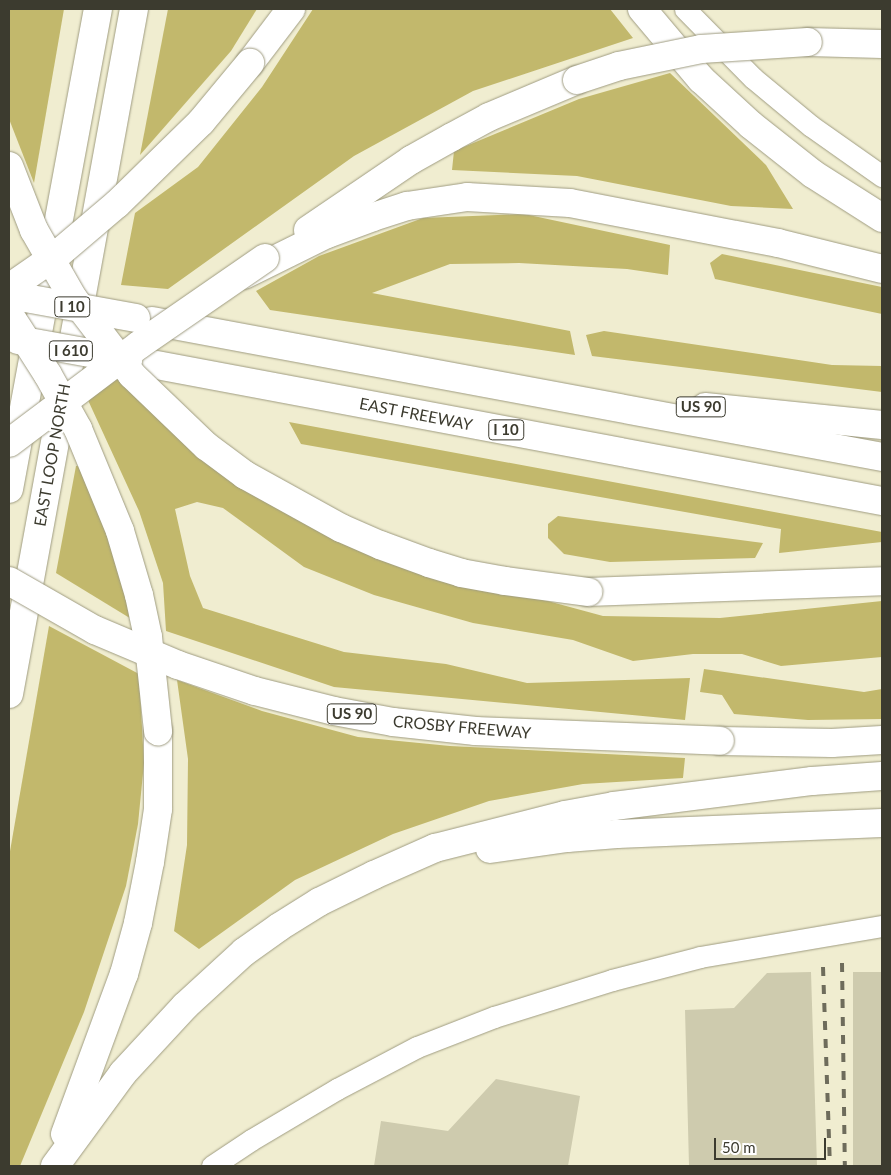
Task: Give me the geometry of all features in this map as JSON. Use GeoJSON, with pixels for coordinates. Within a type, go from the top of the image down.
{"type":"FeatureCollection","features":[{"type":"Feature","properties":{"kind":"highway","name":"I 610"},"geometry":{"type":"LineString","coordinates":[[9,489],[98,9]]}},
{"type":"Feature","properties":{"kind":"highway","name":"EAST LOOP NORTH"},"geometry":{"type":"LineString","coordinates":[[9,694],[134,9]]}},
{"type":"Feature","properties":{"kind":"highway"},"geometry":{"type":"LineString","coordinates":[[9,288],[58,254],[117,204],[201,122],[250,63],[291,9]]}},
{"type":"Feature","properties":{"kind":"highway"},"geometry":{"type":"LineString","coordinates":[[642,9],[701,79],[751,125],[813,174],[882,218]]}},
{"type":"Feature","properties":{"kind":"highway"},"geometry":{"type":"LineString","coordinates":[[9,443],[139,346],[240,277],[267,261],[411,160],[488,117],[577,80],[619,66],[701,49],[808,42],[882,44]]}},
{"type":"Feature","properties":{"kind":"highway"},"geometry":{"type":"LineString","coordinates":[[9,166],[34,230],[73,298],[132,375],[183,425],[229,463],[314,514],[380,546],[461,573],[534,586],[588,592],[882,581]]}},
{"type":"Feature","properties":{"kind":"highway"},"geometry":{"type":"LineString","coordinates":[[267,261],[327,234],[407,206],[467,197],[570,203],[778,243],[882,269]]}},
{"type":"Feature","properties":{"kind":"highway","name":"I 10"},"geometry":{"type":"LineString","coordinates":[[9,295],[520,388],[882,457]]}},
{"type":"Feature","properties":{"kind":"highway"},"geometry":{"type":"LineString","coordinates":[[9,314],[48,375],[78,429],[120,531],[139,595],[148,637],[158,730],[158,809],[138,923],[124,974],[54,1166]]}},
{"type":"Feature","properties":{"kind":"highway","name":"EAST FREEWAY"},"geometry":{"type":"LineString","coordinates":[[9,338],[882,501]]}},
{"type":"Feature","properties":{"kind":"highway","name":"US 90"},"geometry":{"type":"LineString","coordinates":[[520,388],[882,425]]}},
{"type":"Feature","properties":{"kind":"highway","name":"CROSBY FREEWAY"},"geometry":{"type":"LineString","coordinates":[[9,581],[95,630],[178,665],[255,691],[334,711],[393,722],[476,731],[720,741],[832,743],[882,740]]}},
{"type":"Feature","properties":{"kind":"highway"},"geometry":{"type":"LineString","coordinates":[[54,1166],[122,1073],[185,1006],[244,952],[278,927],[320,902],[374,875],[435,848],[522,824],[614,806],[812,782],[882,776]]}},
{"type":"Feature","properties":{"kind":"highway"},"geometry":{"type":"LineString","coordinates":[[320,902],[383,876],[414,866],[451,856],[524,843],[617,834],[882,823]]}},
{"type":"Feature","properties":{"kind":"main road"},"geometry":{"type":"LineString","coordinates":[[685,9],[753,78],[811,126],[882,176]]}},
{"type":"Feature","properties":{"kind":"main road"},"geometry":{"type":"LineString","coordinates":[[212,1166],[251,1140],[337,1089],[417,1048],[560,995],[700,957],[882,926]]}},
{"type":"Feature","properties":{"kind":"shaded area"},"geometry":{"type":"Polygon","coordinates":[[[9,9],[64,9],[34,183],[9,119],[9,9]]]}},
{"type":"Feature","properties":{"kind":"shaded area"},"geometry":{"type":"Polygon","coordinates":[[[168,9],[257,9],[231,51],[140,155],[168,9]]]}},
{"type":"Feature","properties":{"kind":"shaded area"},"geometry":{"type":"Polygon","coordinates":[[[313,9],[610,9],[633,38],[473,91],[354,156],[168,289],[121,285],[135,213],[198,167],[262,87],[313,9]]]}},
{"type":"Feature","properties":{"kind":"shaded area"},"geometry":{"type":"Polygon","coordinates":[[[670,73],[766,165],[793,209],[731,206],[577,176],[452,170],[454,151],[579,99],[670,73]]]}},
{"type":"Feature","properties":{"kind":"shaded area"},"geometry":{"type":"Polygon","coordinates":[[[524,214],[670,245],[668,275],[627,269],[519,263],[450,264],[372,293],[570,331],[575,355],[270,310],[256,291],[319,256],[423,218],[524,214]]]}},
{"type":"Feature","properties":{"kind":"shaded area"},"geometry":{"type":"Polygon","coordinates":[[[722,254],[882,287],[882,314],[715,279],[710,263],[722,254]]]}},
{"type":"Feature","properties":{"kind":"shaded area"},"geometry":{"type":"Polygon","coordinates":[[[604,331],[832,365],[882,366],[882,392],[592,356],[586,335],[604,331]]]}},
{"type":"Feature","properties":{"kind":"shaded area"},"geometry":{"type":"Polygon","coordinates":[[[112,379],[125,380],[217,468],[533,597],[603,616],[720,618],[882,601],[882,657],[781,666],[742,654],[693,654],[633,661],[573,640],[473,623],[374,595],[304,567],[223,508],[197,502],[175,509],[190,576],[203,608],[344,652],[446,664],[527,683],[690,678],[685,720],[334,687],[166,631],[163,583],[139,511],[87,398],[112,379]]]}},
{"type":"Feature","properties":{"kind":"shaded area"},"geometry":{"type":"Polygon","coordinates":[[[289,422],[882,532],[882,542],[779,553],[781,529],[301,444],[289,422]]]}},
{"type":"Feature","properties":{"kind":"shaded area"},"geometry":{"type":"Polygon","coordinates":[[[76,466],[82,466],[121,561],[133,620],[56,573],[76,466]]]}},
{"type":"Feature","properties":{"kind":"shaded area"},"geometry":{"type":"Polygon","coordinates":[[[558,516],[763,543],[755,558],[610,562],[564,554],[548,538],[548,524],[558,516]]]}},
{"type":"Feature","properties":{"kind":"shaded area"},"geometry":{"type":"Polygon","coordinates":[[[49,626],[139,674],[144,763],[138,824],[126,886],[84,1012],[20,1166],[9,1166],[9,857],[49,626]]]}},
{"type":"Feature","properties":{"kind":"shaded area"},"geometry":{"type":"Polygon","coordinates":[[[704,669],[864,692],[882,689],[882,719],[808,720],[734,714],[722,695],[700,692],[704,669]]]}},
{"type":"Feature","properties":{"kind":"shaded area"},"geometry":{"type":"Polygon","coordinates":[[[177,680],[262,711],[358,737],[450,746],[685,758],[683,778],[583,784],[489,801],[393,834],[295,880],[199,949],[174,931],[187,845],[188,759],[177,680]]]}},
{"type":"Feature","properties":{"kind":"building"},"geometry":{"type":"Polygon","coordinates":[[[811,972],[817,1166],[689,1166],[685,1010],[734,1008],[767,973],[811,972]]]}},
{"type":"Feature","properties":{"kind":"building"},"geometry":{"type":"Polygon","coordinates":[[[853,972],[882,972],[882,1166],[853,1166],[853,972]]]}},
{"type":"Feature","properties":{"kind":"building"},"geometry":{"type":"Polygon","coordinates":[[[496,1079],[580,1096],[568,1166],[374,1166],[381,1121],[448,1131],[496,1079]]]}},
{"type":"Feature","properties":{"kind":"railway"},"geometry":{"type":"LineString","coordinates":[[842,963],[845,1166]]}},
{"type":"Feature","properties":{"kind":"railway"},"geometry":{"type":"LineString","coordinates":[[823,967],[830,1166]]}}]}
